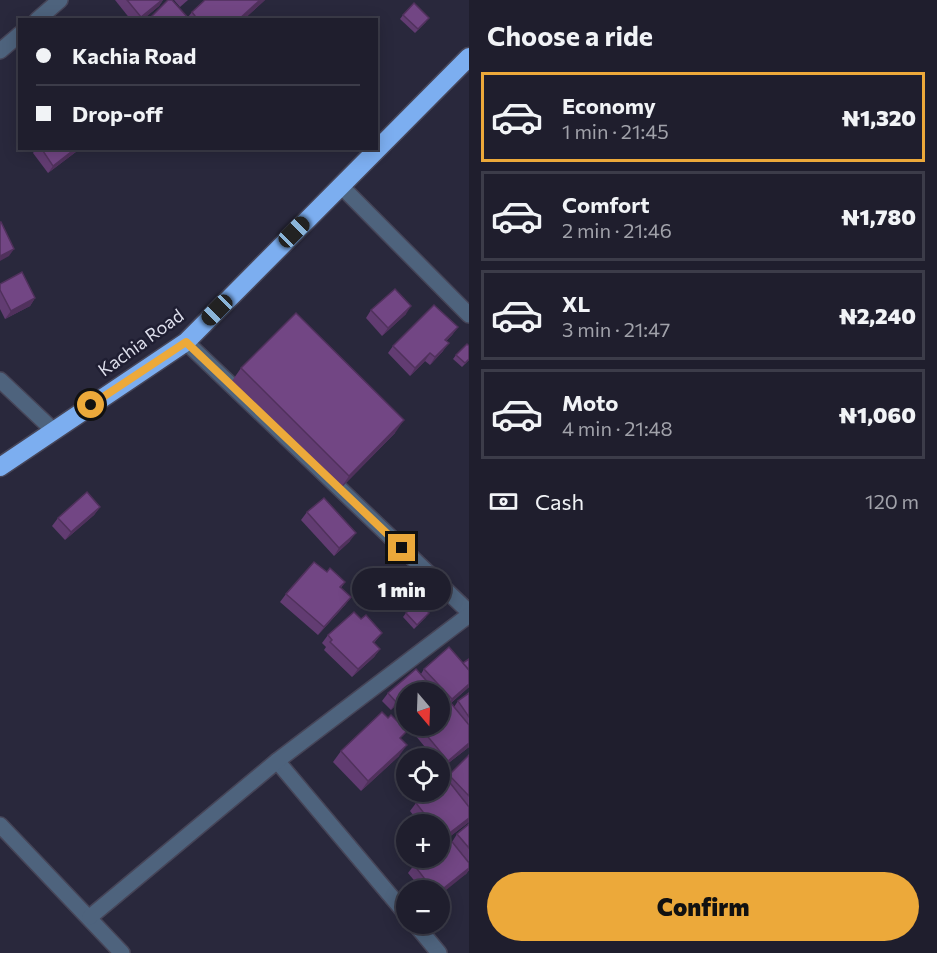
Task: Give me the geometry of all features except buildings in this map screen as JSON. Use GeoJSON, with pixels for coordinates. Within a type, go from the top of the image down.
{"type":"FeatureCollection","features":[{"type":"Feature","properties":{"kind":"highway","name":"Kachia Road"},"geometry":{"type":"LineString","coordinates":[[378,149],[469,57]]}},
{"type":"Feature","properties":{"kind":"highway","name":"Kachia Road"},"geometry":{"type":"LineString","coordinates":[[0,467],[186,342],[377,150]]}},
{"type":"Feature","properties":{"kind":"street"},"geometry":{"type":"LineString","coordinates":[[39,18],[60,0]]}},
{"type":"Feature","properties":{"kind":"street"},"geometry":{"type":"LineString","coordinates":[[0,51],[18,36]]}},
{"type":"Feature","properties":{"kind":"street"},"geometry":{"type":"LineString","coordinates":[[341,186],[469,315]]}},
{"type":"Feature","properties":{"kind":"street"},"geometry":{"type":"LineString","coordinates":[[90,917],[276,761],[469,614],[186,342]]}},
{"type":"Feature","properties":{"kind":"street"},"geometry":{"type":"LineString","coordinates":[[0,380],[53,430]]}},
{"type":"Feature","properties":{"kind":"street"},"geometry":{"type":"LineString","coordinates":[[276,761],[396,902]]}},
{"type":"Feature","properties":{"kind":"street"},"geometry":{"type":"LineString","coordinates":[[0,825],[122,953]]}},
{"type":"Feature","properties":{"kind":"street"},"geometry":{"type":"LineString","coordinates":[[423,934],[439,953]]}},
{"type":"Feature","properties":{"kind":"route"},"geometry":{"type":"LineString","coordinates":[[91,405],[186,342],[402,548]]}}]}
